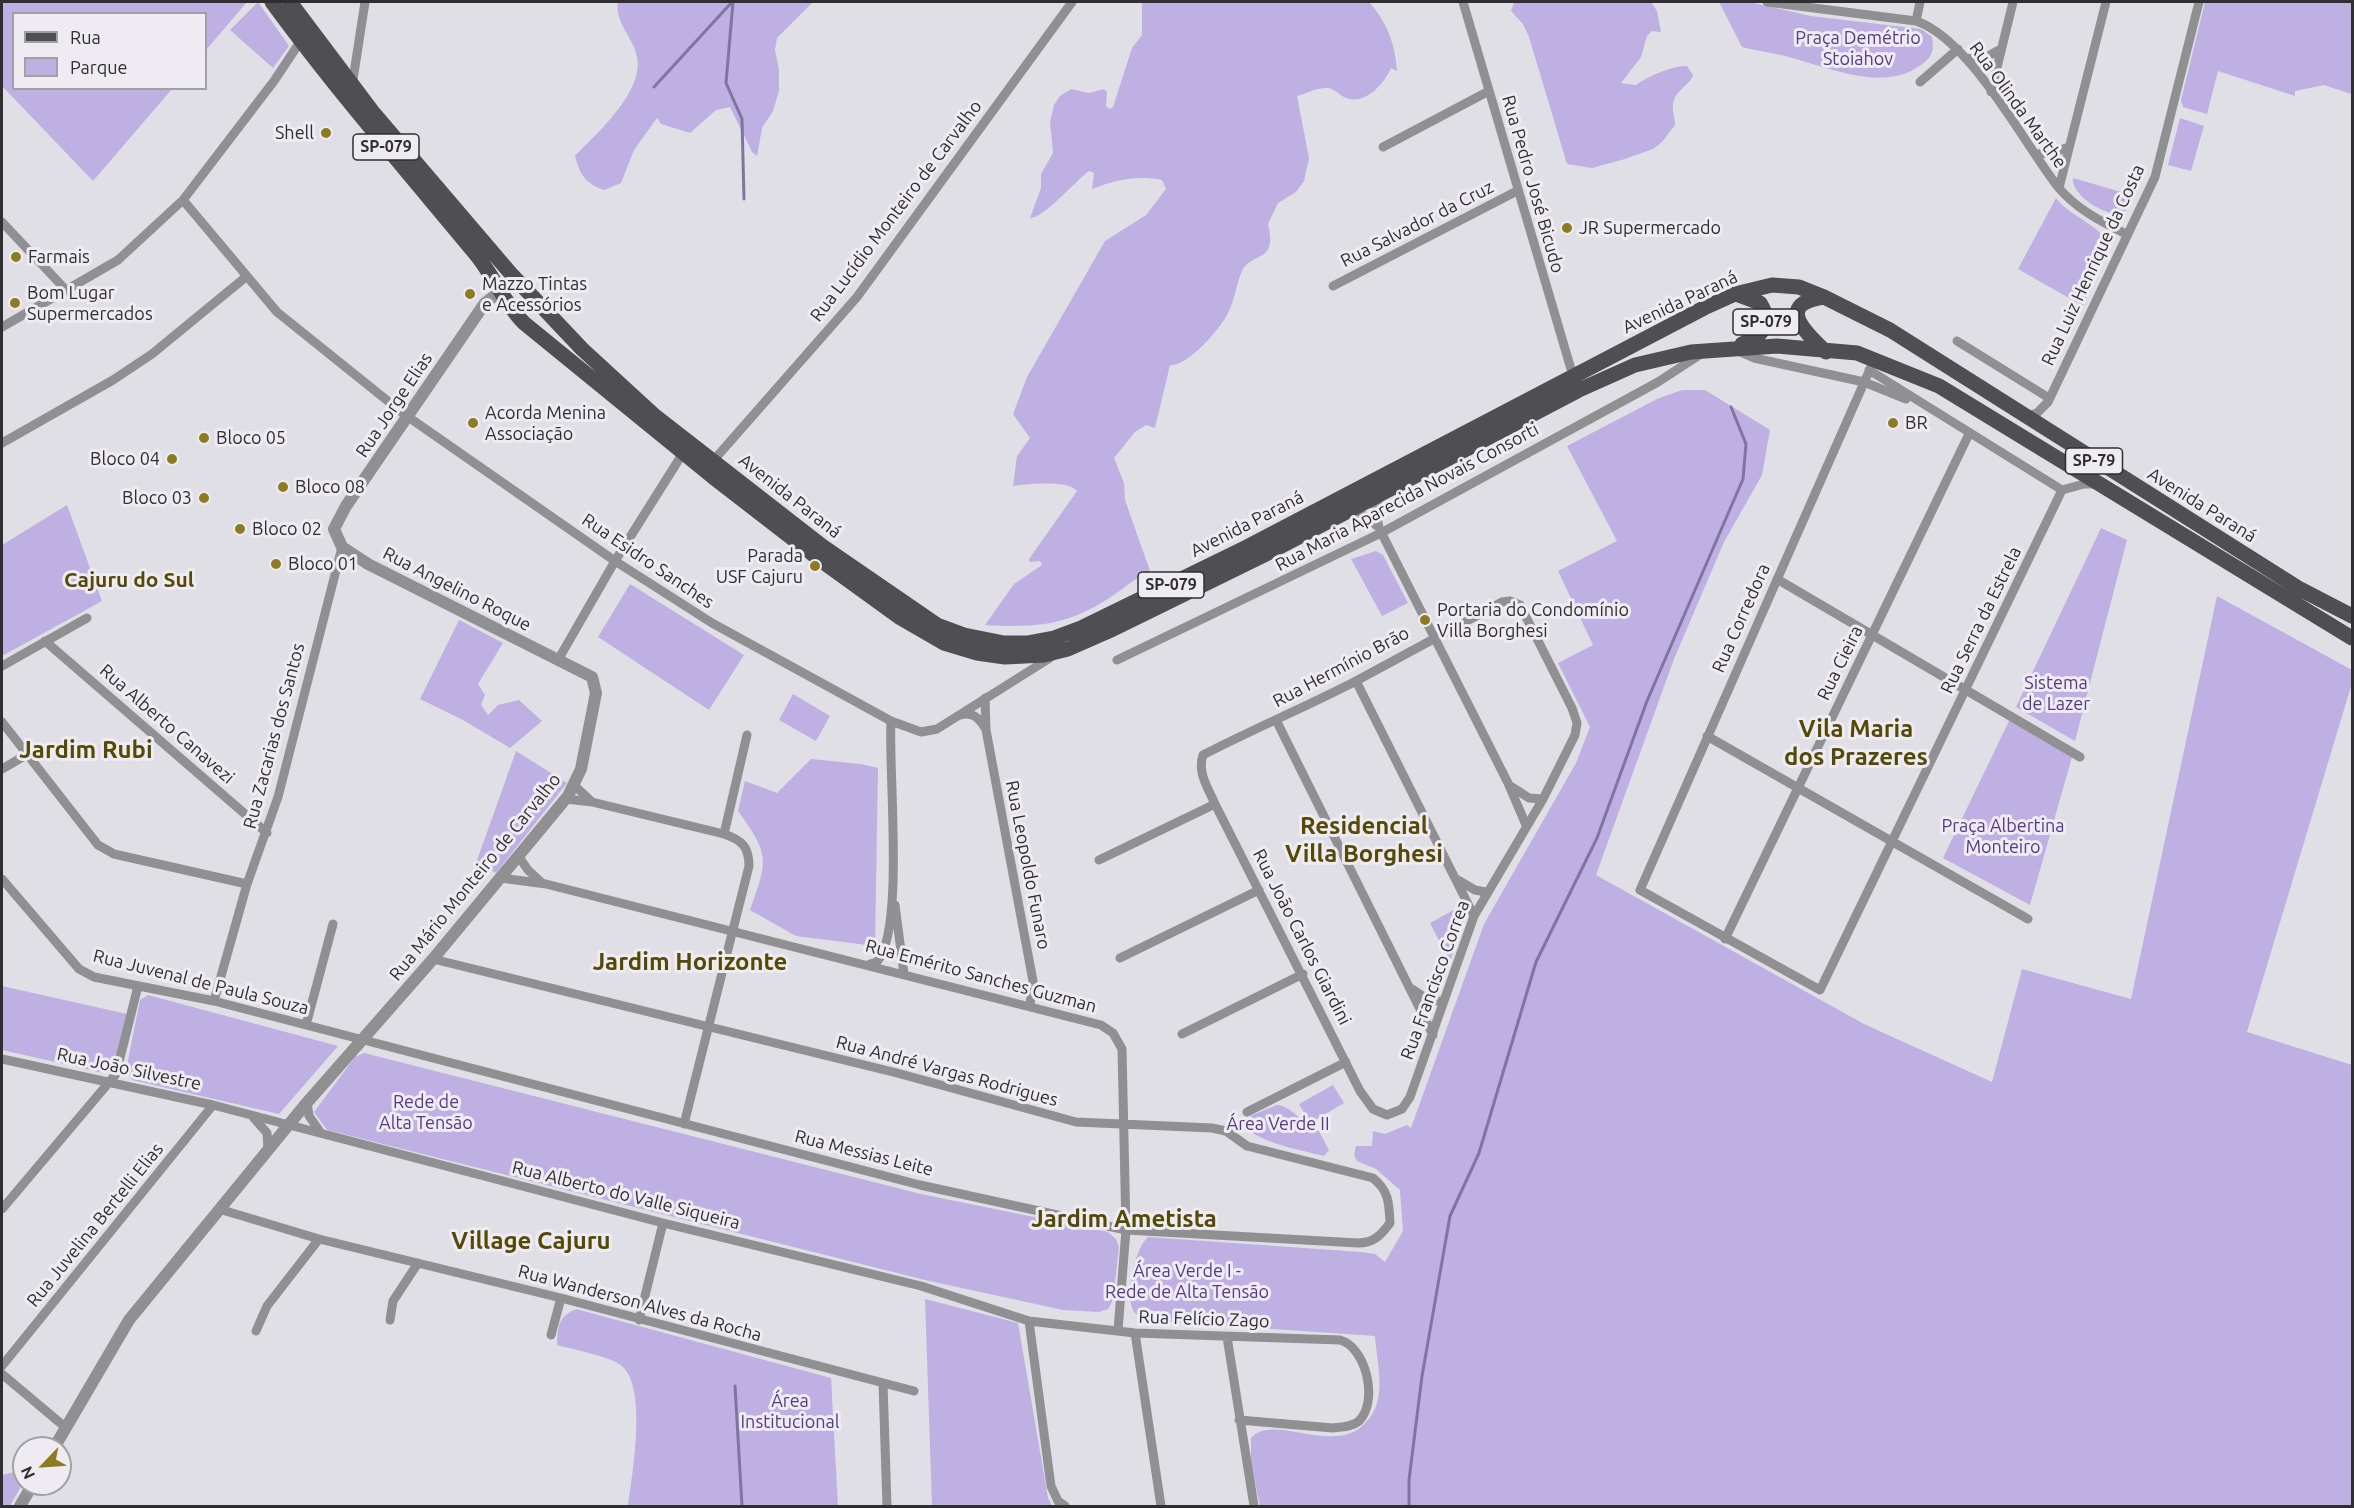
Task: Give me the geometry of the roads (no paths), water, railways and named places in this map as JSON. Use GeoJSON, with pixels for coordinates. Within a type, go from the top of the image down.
{"type":"FeatureCollection","features":[{"type":"Feature","properties":{"kind":"main road","name":"Avenida Paraná"},"geometry":{"type":"LineString","coordinates":[[272,2],[365,123],[484,264],[512,311],[524,323],[683,453],[823,562],[925,634],[961,649],[1005,657],[1044,655],[1068,649],[1185,595],[1588,386],[1644,363],[1706,351],[1777,346],[1857,353],[1872,365],[1939,386],[2352,638]]}},
{"type":"Feature","properties":{"kind":"main road","name":"Avenida Paraná"},"geometry":{"type":"LineString","coordinates":[[290,2],[352,86],[512,275],[582,349],[655,416],[822,546],[926,619],[949,630],[984,640],[1027,643],[1071,632],[1147,596],[1735,294],[1772,285],[1799,287],[1890,330],[2052,435],[2300,589],[2350,614]]}},
{"type":"Feature","properties":{"kind":"main road"},"geometry":{"type":"LineString","coordinates":[[501,291],[518,295],[558,333],[582,349]]}},
{"type":"Feature","properties":{"kind":"main road","name":"SP-079"},"geometry":{"type":"LineString","coordinates":[[1731,348],[1758,338],[1766,326],[1760,303],[1735,294]]}},
{"type":"Feature","properties":{"kind":"main road","name":"SP-079"},"geometry":{"type":"LineString","coordinates":[[1824,297],[1810,299],[1804,303],[1798,310],[1796,320],[1800,328],[1826,352]]}},
{"type":"Feature","properties":{"kind":"street"},"geometry":{"type":"LineString","coordinates":[[352,86],[365,2]]}},
{"type":"Feature","properties":{"kind":"street","name":"Rua Lucídio Monteiro de Carvalho"},"geometry":{"type":"LineString","coordinates":[[713,461],[857,297],[1072,2]]}},
{"type":"Feature","properties":{"kind":"street","name":"Rua Pedro José Bicudo"},"geometry":{"type":"LineString","coordinates":[[1463,2],[1572,376]]}},
{"type":"Feature","properties":{"kind":"street","name":"Rua Olinda Marthe"},"geometry":{"type":"LineString","coordinates":[[1767,2],[1827,6],[1916,21],[1928,26],[1958,49],[2037,154],[2059,188],[2078,206],[2126,234]]}},
{"type":"Feature","properties":{"kind":"street"},"geometry":{"type":"LineString","coordinates":[[1916,21],[1920,2]]}},
{"type":"Feature","properties":{"kind":"street"},"geometry":{"type":"LineString","coordinates":[[1991,92],[2013,2]]}},
{"type":"Feature","properties":{"kind":"street"},"geometry":{"type":"LineString","coordinates":[[2059,188],[2106,2]]}},
{"type":"Feature","properties":{"kind":"street","name":"Rua Luiz Henrique da Costa"},"geometry":{"type":"LineString","coordinates":[[2048,400],[2155,177],[2199,2]]}},
{"type":"Feature","properties":{"kind":"street"},"geometry":{"type":"LineString","coordinates":[[2,327],[64,289],[118,260],[183,200],[274,81],[310,28]]}},
{"type":"Feature","properties":{"kind":"street"},"geometry":{"type":"LineString","coordinates":[[1920,82],[1958,49]]}},
{"type":"Feature","properties":{"kind":"street"},"geometry":{"type":"LineString","coordinates":[[1965,58],[1981,60],[2001,50]]}},
{"type":"Feature","properties":{"kind":"street"},"geometry":{"type":"LineString","coordinates":[[1383,147],[1489,91]]}},
{"type":"Feature","properties":{"kind":"street"},"geometry":{"type":"LineString","coordinates":[[2037,154],[2052,153],[2069,147]]}},
{"type":"Feature","properties":{"kind":"street","name":"Rua Salvador da Cruz"},"geometry":{"type":"LineString","coordinates":[[1333,286],[1517,190]]}},
{"type":"Feature","properties":{"kind":"street","name":"Rua Esidro Sanches"},"geometry":{"type":"LineString","coordinates":[[183,200],[277,312],[409,416],[615,561],[712,623],[891,721],[908,729],[929,731],[959,715],[1031,668],[1068,649]]}},
{"type":"Feature","properties":{"kind":"street"},"geometry":{"type":"LineString","coordinates":[[2,222],[64,289]]}},
{"type":"Feature","properties":{"kind":"street"},"geometry":{"type":"LineString","coordinates":[[2,443],[113,380],[152,354],[247,276]]}},
{"type":"Feature","properties":{"kind":"street","name":"Rua Jorge Elias"},"geometry":{"type":"LineString","coordinates":[[342,548],[334,529],[337,521],[484,303],[501,291]]}},
{"type":"Feature","properties":{"kind":"street"},"geometry":{"type":"LineString","coordinates":[[1957,341],[2048,400]]}},
{"type":"Feature","properties":{"kind":"street","name":"Avenida Paraná"},"geometry":{"type":"LineString","coordinates":[[1731,348],[1754,358],[1864,382],[1925,406]]}},
{"type":"Feature","properties":{"kind":"street","name":"Rua Maria Aparecida Novais Consorti"},"geometry":{"type":"LineString","coordinates":[[1118,660],[1380,530],[1658,382],[1706,351]]}},
{"type":"Feature","properties":{"kind":"street","name":"Avenida Paraná"},"geometry":{"type":"LineString","coordinates":[[1872,365],[1925,406],[2062,490]]}},
{"type":"Feature","properties":{"kind":"street","name":"Rua Corredora"},"geometry":{"type":"LineString","coordinates":[[1725,939],[1640,890],[1872,365]]}},
{"type":"Feature","properties":{"kind":"street"},"geometry":{"type":"LineString","coordinates":[[2023,415],[2037,413],[2048,400]]}},
{"type":"Feature","properties":{"kind":"street"},"geometry":{"type":"LineString","coordinates":[[2048,400],[2046,416],[2052,435]]}},
{"type":"Feature","properties":{"kind":"street","name":"Rua Cieira"},"geometry":{"type":"LineString","coordinates":[[1725,939],[1969,434]]}},
{"type":"Feature","properties":{"kind":"street"},"geometry":{"type":"LineString","coordinates":[[558,660],[615,561],[683,453]]}},
{"type":"Feature","properties":{"kind":"street"},"geometry":{"type":"LineString","coordinates":[[2062,490],[2084,484],[2103,486]]}},
{"type":"Feature","properties":{"kind":"street","name":"Rua Serra da Estrela"},"geometry":{"type":"LineString","coordinates":[[1725,939],[1820,990],[2062,490]]}},
{"type":"Feature","properties":{"kind":"street"},"geometry":{"type":"LineString","coordinates":[[1383,492],[1375,508],[1380,530],[1508,783],[1526,825]]}},
{"type":"Feature","properties":{"kind":"street"},"geometry":{"type":"LineString","coordinates":[[1344,512],[1363,515],[1380,530]]}},
{"type":"Feature","properties":{"kind":"street","name":"Rua Angelino Roque"},"geometry":{"type":"LineString","coordinates":[[342,548],[368,564],[558,660]]}},
{"type":"Feature","properties":{"kind":"street","name":"Rua Zacarias dos Santos"},"geometry":{"type":"LineString","coordinates":[[214,1001],[247,884],[278,797],[342,548]]}},
{"type":"Feature","properties":{"kind":"street"},"geometry":{"type":"LineString","coordinates":[[1777,579],[2080,757]]}},
{"type":"Feature","properties":{"kind":"street","name":"Rua Hermínio Brão"},"geometry":{"type":"LineString","coordinates":[[1200,763],[1203,755],[1356,681],[1502,602],[1510,601],[1520,605],[1577,723]]}},
{"type":"Feature","properties":{"kind":"street"},"geometry":{"type":"LineString","coordinates":[[2,666],[87,618]]}},
{"type":"Feature","properties":{"kind":"street","name":"Rua Alberto Canavezi"},"geometry":{"type":"LineString","coordinates":[[45,641],[267,833]]}},
{"type":"Feature","properties":{"kind":"street","name":"Rua Mário Monteiro de Carvalho"},"geometry":{"type":"LineString","coordinates":[[60,1436],[129,1320],[307,1102],[433,959],[575,786],[581,769],[596,684],[592,677],[558,660]]}},
{"type":"Feature","properties":{"kind":"street"},"geometry":{"type":"LineString","coordinates":[[1356,681],[1474,916]]}},
{"type":"Feature","properties":{"kind":"street","name":"Rua Leopoldo Funaro"},"geometry":{"type":"LineString","coordinates":[[985,698],[986,730],[1033,981],[1030,1005]]}},
{"type":"Feature","properties":{"kind":"street"},"geometry":{"type":"LineString","coordinates":[[959,715],[970,714],[977,717],[986,730]]}},
{"type":"Feature","properties":{"kind":"street"},"geometry":{"type":"LineString","coordinates":[[1276,720],[1433,1035]]}},
{"type":"Feature","properties":{"kind":"street"},"geometry":{"type":"LineString","coordinates":[[891,721],[893,893],[904,974]]}},
{"type":"Feature","properties":{"kind":"street"},"geometry":{"type":"LineString","coordinates":[[2,722],[98,845],[114,854],[247,884]]}},
{"type":"Feature","properties":{"kind":"street","name":"Rua Francisco Correa"},"geometry":{"type":"LineString","coordinates":[[1387,1115],[1402,1109],[1410,1097],[1474,916],[1486,892],[1543,799],[1575,735],[1577,723]]}},
{"type":"Feature","properties":{"kind":"street"},"geometry":{"type":"LineString","coordinates":[[724,834],[747,735]]}},
{"type":"Feature","properties":{"kind":"street"},"geometry":{"type":"LineString","coordinates":[[1707,736],[2028,919]]}},
{"type":"Feature","properties":{"kind":"street"},"geometry":{"type":"LineString","coordinates":[[2,769],[26,755]]}},
{"type":"Feature","properties":{"kind":"street","name":"Rua João Carlos Giardini"},"geometry":{"type":"LineString","coordinates":[[1200,763],[1202,774],[1215,804],[1360,1091],[1373,1109],[1387,1115]]}},
{"type":"Feature","properties":{"kind":"street"},"geometry":{"type":"LineString","coordinates":[[1508,783],[1517,792],[1529,798],[1543,799]]}},
{"type":"Feature","properties":{"kind":"street"},"geometry":{"type":"LineString","coordinates":[[575,786],[592,802]]}},
{"type":"Feature","properties":{"kind":"street"},"geometry":{"type":"LineString","coordinates":[[566,799],[592,802],[724,834],[745,844],[749,858],[684,1124]]}},
{"type":"Feature","properties":{"kind":"street"},"geometry":{"type":"LineString","coordinates":[[1099,860],[1215,804]]}},
{"type":"Feature","properties":{"kind":"street","name":"Rua Emérito Sanches Guzman"},"geometry":{"type":"LineString","coordinates":[[519,857],[531,874],[546,884]]}},
{"type":"Feature","properties":{"kind":"street"},"geometry":{"type":"LineString","coordinates":[[1454,877],[1475,890],[1486,892]]}},
{"type":"Feature","properties":{"kind":"street","name":"Rua Emérito Sanches Guzman"},"geometry":{"type":"LineString","coordinates":[[501,878],[546,884],[870,964],[1101,1025],[1118,1038],[1122,1050],[1126,1230],[1118,1330]]}},
{"type":"Feature","properties":{"kind":"street","name":"Rua Juvenal de Paula Souza"},"geometry":{"type":"LineString","coordinates":[[2,879],[80,969],[94,977],[214,1001],[361,1041]]}},
{"type":"Feature","properties":{"kind":"street"},"geometry":{"type":"LineString","coordinates":[[1120,957],[1259,890]]}},
{"type":"Feature","properties":{"kind":"street"},"geometry":{"type":"LineString","coordinates":[[870,964],[877,962],[886,946],[893,893]]}},
{"type":"Feature","properties":{"kind":"street"},"geometry":{"type":"LineString","coordinates":[[306,1025],[333,924]]}},
{"type":"Feature","properties":{"kind":"street","name":"Rua André Vargas Rodrigues"},"geometry":{"type":"LineString","coordinates":[[433,959],[897,1073],[1076,1122],[1212,1128],[1226,1131],[1247,1146],[1373,1178],[1384,1187],[1389,1198],[1390,1223],[1379,1237],[1368,1243]]}},
{"type":"Feature","properties":{"kind":"street"},"geometry":{"type":"LineString","coordinates":[[1182,1034],[1302,974]]}},
{"type":"Feature","properties":{"kind":"street"},"geometry":{"type":"LineString","coordinates":[[2,1209],[116,1074],[138,986]]}},
{"type":"Feature","properties":{"kind":"street"},"geometry":{"type":"LineString","coordinates":[[1408,986],[1427,999],[1443,1002]]}},
{"type":"Feature","properties":{"kind":"street","name":"Rua Messias Leite"},"geometry":{"type":"LineString","coordinates":[[361,1041],[920,1185],[1126,1230],[1338,1244],[1368,1243]]}},
{"type":"Feature","properties":{"kind":"street","name":"Rua João Silvestre"},"geometry":{"type":"LineString","coordinates":[[2,1059],[213,1105],[288,1125]]}},
{"type":"Feature","properties":{"kind":"street"},"geometry":{"type":"LineString","coordinates":[[1247,1112],[1346,1062]]}},
{"type":"Feature","properties":{"kind":"street"},"geometry":{"type":"LineString","coordinates":[[307,1102],[309,1116],[323,1134]]}},
{"type":"Feature","properties":{"kind":"street","name":"Rua Juvelina Bertelli Elias"},"geometry":{"type":"LineString","coordinates":[[2,1366],[213,1105]]}},
{"type":"Feature","properties":{"kind":"street"},"geometry":{"type":"LineString","coordinates":[[249,1114],[264,1126],[269,1141],[268,1149]]}},
{"type":"Feature","properties":{"kind":"street","name":"Rua Alberto do Valle Siqueira"},"geometry":{"type":"LineString","coordinates":[[288,1125],[663,1223],[921,1286]]}},
{"type":"Feature","properties":{"kind":"street","name":"Rua Wanderson Alves da Rocha"},"geometry":{"type":"LineString","coordinates":[[219,1209],[319,1239],[561,1298],[914,1391]]}},
{"type":"Feature","properties":{"kind":"street"},"geometry":{"type":"LineString","coordinates":[[639,1320],[663,1223]]}},
{"type":"Feature","properties":{"kind":"street"},"geometry":{"type":"LineString","coordinates":[[256,1331],[267,1306],[319,1239]]}},
{"type":"Feature","properties":{"kind":"street"},"geometry":{"type":"LineString","coordinates":[[390,1320],[393,1301],[418,1263]]}},
{"type":"Feature","properties":{"kind":"street","name":"Rua Felício Zago"},"geometry":{"type":"LineString","coordinates":[[921,1286],[1029,1321],[1135,1333],[1347,1342],[1354,1347],[1366,1368],[1368,1390],[1365,1411],[1359,1421],[1347,1427],[1333,1428],[1239,1420]]}},
{"type":"Feature","properties":{"kind":"street"},"geometry":{"type":"LineString","coordinates":[[551,1335],[561,1298]]}},
{"type":"Feature","properties":{"kind":"street"},"geometry":{"type":"LineString","coordinates":[[1029,1321],[1051,1486],[1058,1501],[1065,1506]]}},
{"type":"Feature","properties":{"kind":"street"},"geometry":{"type":"LineString","coordinates":[[1135,1333],[1161,1506]]}},
{"type":"Feature","properties":{"kind":"street"},"geometry":{"type":"LineString","coordinates":[[1227,1337],[1254,1506]]}},
{"type":"Feature","properties":{"kind":"street"},"geometry":{"type":"LineString","coordinates":[[2,1374],[65,1427]]}},
{"type":"Feature","properties":{"kind":"street"},"geometry":{"type":"LineString","coordinates":[[882,1383],[887,1506]]}},
{"type":"Feature","properties":{"kind":"waterway"},"geometry":{"type":"LineString","coordinates":[[654,87],[732,2]]}},
{"type":"Feature","properties":{"kind":"waterway"},"geometry":{"type":"LineString","coordinates":[[733,2],[726,83],[742,119],[744,199]]}},
{"type":"Feature","properties":{"kind":"waterway"},"geometry":{"type":"LineString","coordinates":[[1409,1506],[1409,1480],[1422,1376],[1450,1216],[1479,1153],[1536,962],[1597,838],[1647,701],[1743,479],[1746,444],[1731,407]]}},
{"type":"Feature","properties":{"kind":"waterway"},"geometry":{"type":"LineString","coordinates":[[735,1386],[742,1506]]}},
{"type":"Feature","properties":{"kind":"place","name":"Shell"},"geometry":{"type":"Point","coordinates":[326,133]}},
{"type":"Feature","properties":{"kind":"place","name":"JR Supermercado"},"geometry":{"type":"Point","coordinates":[1567,228]}},
{"type":"Feature","properties":{"kind":"place","name":"Farmais"},"geometry":{"type":"Point","coordinates":[16,257]}},
{"type":"Feature","properties":{"kind":"place","name":"Mazzo Tintas e Acessórios"},"geometry":{"type":"Point","coordinates":[470,294]}},
{"type":"Feature","properties":{"kind":"place","name":"Bom Lugar Supermercados"},"geometry":{"type":"Point","coordinates":[15,303]}},
{"type":"Feature","properties":{"kind":"place","name":"Acorda Menina Associação"},"geometry":{"type":"Point","coordinates":[473,423]}},
{"type":"Feature","properties":{"kind":"place","name":"BR"},"geometry":{"type":"Point","coordinates":[1893,423]}},
{"type":"Feature","properties":{"kind":"place","name":"Bloco 05"},"geometry":{"type":"Point","coordinates":[204,438]}},
{"type":"Feature","properties":{"kind":"place","name":"Bloco 04"},"geometry":{"type":"Point","coordinates":[172,459]}},
{"type":"Feature","properties":{"kind":"place","name":"Bloco 08"},"geometry":{"type":"Point","coordinates":[283,487]}},
{"type":"Feature","properties":{"kind":"place","name":"Bloco 03"},"geometry":{"type":"Point","coordinates":[204,498]}},
{"type":"Feature","properties":{"kind":"place","name":"Bloco 02"},"geometry":{"type":"Point","coordinates":[240,529]}},
{"type":"Feature","properties":{"kind":"place","name":"Bloco 01"},"geometry":{"type":"Point","coordinates":[276,564]}},
{"type":"Feature","properties":{"kind":"place","name":"Parada USF Cajuru"},"geometry":{"type":"Point","coordinates":[815,566]}},
{"type":"Feature","properties":{"kind":"place","name":"Portaria do Condomínio Villa Borghesi"},"geometry":{"type":"Point","coordinates":[1425,620]}},
{"type":"Feature","properties":{"kind":"district","name":"Cajuru do Sul"},"geometry":{"type":"Point","coordinates":[129,580]}},
{"type":"Feature","properties":{"kind":"district","name":"Vila Maria dos Prazeres"},"geometry":{"type":"Point","coordinates":[1856,743]}},
{"type":"Feature","properties":{"kind":"district","name":"Jardim Rubi"},"geometry":{"type":"Point","coordinates":[86,750]}},
{"type":"Feature","properties":{"kind":"district","name":"Residencial Villa Borghesi"},"geometry":{"type":"Point","coordinates":[1364,840]}},
{"type":"Feature","properties":{"kind":"district","name":"Jardim Horizonte"},"geometry":{"type":"Point","coordinates":[690,962]}},
{"type":"Feature","properties":{"kind":"district","name":"Jardim Ametista"},"geometry":{"type":"Point","coordinates":[1124,1219]}},
{"type":"Feature","properties":{"kind":"district","name":"Village Cajuru"},"geometry":{"type":"Point","coordinates":[531,1241]}},
{"type":"Feature","properties":{"kind":"park label","name":"Praça Demétrio Stoiahov"},"geometry":{"type":"Point","coordinates":[1858,48]}},
{"type":"Feature","properties":{"kind":"park label","name":"Sistema de Lazer"},"geometry":{"type":"Point","coordinates":[2056,693]}},
{"type":"Feature","properties":{"kind":"park label","name":"Praça Albertina Monteiro"},"geometry":{"type":"Point","coordinates":[2003,836]}},
{"type":"Feature","properties":{"kind":"park label","name":"Rede de Alta Tensão"},"geometry":{"type":"Point","coordinates":[426,1112]}},
{"type":"Feature","properties":{"kind":"park label","name":"Área Verde II"},"geometry":{"type":"Point","coordinates":[1278,1124]}},
{"type":"Feature","properties":{"kind":"park label","name":"Área Verde I - Rede de Alta Tensão"},"geometry":{"type":"Point","coordinates":[1187,1281]}},
{"type":"Feature","properties":{"kind":"park label","name":"Área Institucional"},"geometry":{"type":"Point","coordinates":[790,1411]}}]}
